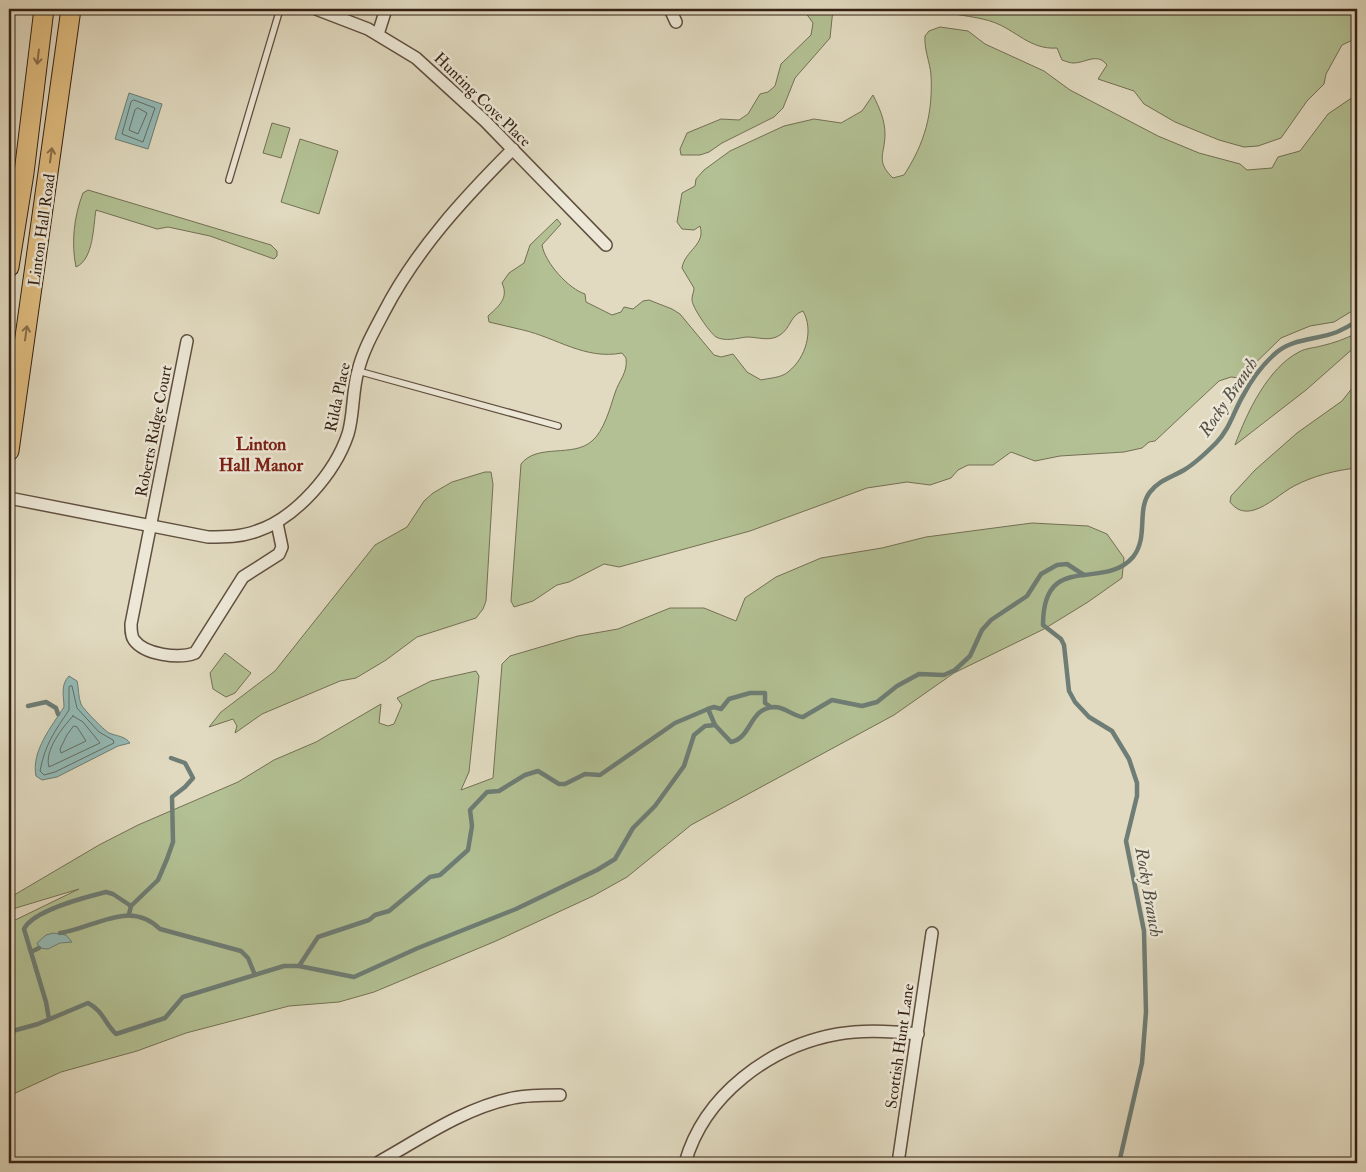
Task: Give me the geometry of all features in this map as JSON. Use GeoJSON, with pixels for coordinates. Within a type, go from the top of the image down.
{"type":"FeatureCollection","features":[{"type":"Feature","properties":{"kind":"main road","name":"Linton Hall Road"},"geometry":{"type":"LineString","coordinates":[[9,267],[24,173],[44,9]]}},
{"type":"Feature","properties":{"kind":"main road","name":"Linton Hall Road"},"geometry":{"type":"LineString","coordinates":[[9,451],[71,9]]}},
{"type":"Feature","properties":{"kind":"street","name":"Hunting Cove Place"},"geometry":{"type":"LineString","coordinates":[[316,9],[352,21],[378,34],[416,58],[443,81],[606,245]]}},
{"type":"Feature","properties":{"kind":"street"},"geometry":{"type":"LineString","coordinates":[[378,34],[386,9]]}},
{"type":"Feature","properties":{"kind":"street"},"geometry":{"type":"LineString","coordinates":[[670,9],[676,22]]}},
{"type":"Feature","properties":{"kind":"street","name":"Rilda Place"},"geometry":{"type":"LineString","coordinates":[[9,498],[208,537],[232,537],[257,531],[277,522],[308,495],[340,452],[351,421],[358,371],[384,311],[424,248],[479,183],[513,150]]}},
{"type":"Feature","properties":{"kind":"street","name":"Roberts Ridge Court"},"geometry":{"type":"LineString","coordinates":[[187,341],[152,526],[131,624],[131,633],[134,640],[142,647],[180,657],[195,653],[243,577],[279,554],[282,547],[277,522]]}},
{"type":"Feature","properties":{"kind":"street","name":"Scottish Hunt Lane"},"geometry":{"type":"LineString","coordinates":[[898,1163],[932,933]]}},
{"type":"Feature","properties":{"kind":"street"},"geometry":{"type":"LineString","coordinates":[[685,1163],[694,1140],[720,1101],[757,1066],[812,1040],[838,1034],[866,1030],[918,1034]]}},
{"type":"Feature","properties":{"kind":"street"},"geometry":{"type":"LineString","coordinates":[[377,1163],[465,1114],[489,1104],[524,1096],[560,1094]]}},
{"type":"Feature","properties":{"kind":"lane"},"geometry":{"type":"LineString","coordinates":[[229,180],[280,9]]}},
{"type":"Feature","properties":{"kind":"lane"},"geometry":{"type":"LineString","coordinates":[[358,371],[558,426]]}},
{"type":"Feature","properties":{"kind":"green space"},"geometry":{"type":"Polygon","coordinates":[[[803,9],[833,9],[830,38],[795,78],[783,108],[774,117],[722,143],[709,152],[700,155],[681,155],[680,149],[687,133],[721,119],[739,120],[748,114],[760,94],[768,92],[775,86],[781,64],[811,35],[813,23],[803,9]]]}},
{"type":"Feature","properties":{"kind":"green space"},"geometry":{"type":"Polygon","coordinates":[[[925,9],[1357,9],[1357,38],[1342,45],[1326,74],[1324,84],[1307,101],[1281,138],[1258,146],[1244,147],[1219,140],[1175,122],[1144,104],[1134,91],[1098,79],[1107,65],[1099,59],[1078,63],[1062,60],[1057,48],[1047,48],[1031,43],[993,22],[954,14],[935,14],[925,9]]]}},
{"type":"Feature","properties":{"kind":"green space"},"geometry":{"type":"Polygon","coordinates":[[[940,27],[968,31],[985,44],[1044,71],[1070,90],[1158,136],[1199,153],[1240,164],[1247,170],[1272,168],[1278,157],[1300,151],[1328,114],[1353,97],[1357,82],[1357,308],[1334,322],[1310,326],[1281,338],[1240,378],[1231,377],[1219,381],[1155,441],[1149,442],[1142,448],[1124,452],[1060,456],[1035,461],[1011,452],[993,465],[968,465],[958,470],[951,478],[930,485],[907,482],[867,488],[750,531],[619,567],[604,564],[569,582],[557,585],[533,601],[514,607],[511,601],[521,464],[536,454],[584,446],[596,437],[606,419],[624,372],[626,358],[622,353],[609,354],[583,351],[519,329],[489,322],[488,316],[504,297],[502,283],[509,273],[524,263],[530,245],[557,219],[561,224],[542,245],[544,252],[553,267],[565,281],[585,294],[586,302],[612,315],[621,312],[624,307],[633,309],[643,301],[649,300],[680,314],[714,355],[721,357],[733,354],[747,372],[761,380],[785,374],[794,366],[804,352],[808,327],[803,311],[795,315],[784,332],[776,337],[764,339],[747,337],[724,339],[713,335],[694,307],[692,299],[694,288],[682,268],[687,257],[698,243],[701,233],[700,226],[694,230],[682,229],[677,222],[682,193],[695,186],[696,179],[704,170],[730,151],[784,126],[814,119],[841,123],[862,111],[873,95],[884,124],[885,141],[882,157],[884,167],[893,178],[904,175],[922,139],[931,102],[931,75],[925,46],[925,36],[929,31],[940,27]]]}},
{"type":"Feature","properties":{"kind":"green space"},"geometry":{"type":"Polygon","coordinates":[[[272,123],[290,128],[281,158],[263,153],[272,123]]]}},
{"type":"Feature","properties":{"kind":"green space"},"geometry":{"type":"Polygon","coordinates":[[[300,139],[338,151],[319,214],[281,202],[300,139]]]}},
{"type":"Feature","properties":{"kind":"green space"},"geometry":{"type":"Polygon","coordinates":[[[88,190],[271,245],[277,251],[277,256],[274,259],[210,236],[168,227],[157,229],[96,210],[92,242],[86,257],[76,267],[74,239],[77,211],[83,193],[88,190]]]}},
{"type":"Feature","properties":{"kind":"green space"},"geometry":{"type":"Polygon","coordinates":[[[1357,333],[1357,345],[1306,390],[1235,445],[1252,405],[1260,392],[1268,380],[1288,359],[1307,349],[1335,342],[1357,333]]]}},
{"type":"Feature","properties":{"kind":"green space"},"geometry":{"type":"Polygon","coordinates":[[[1357,382],[1357,468],[1309,479],[1254,510],[1244,511],[1232,505],[1230,502],[1231,496],[1255,470],[1297,433],[1342,401],[1357,382]]]}},
{"type":"Feature","properties":{"kind":"green space"},"geometry":{"type":"Polygon","coordinates":[[[491,472],[493,484],[486,601],[476,618],[417,637],[386,660],[356,678],[340,681],[262,714],[235,733],[237,726],[233,719],[209,727],[221,712],[275,671],[375,545],[407,527],[424,501],[433,493],[452,482],[491,472]]]}},
{"type":"Feature","properties":{"kind":"green space"},"geometry":{"type":"Polygon","coordinates":[[[1032,523],[1088,526],[1107,534],[1124,558],[1122,578],[1044,629],[954,673],[894,715],[691,825],[627,877],[593,896],[496,941],[374,992],[339,1002],[289,1006],[186,1033],[137,1051],[61,1072],[9,1096],[9,923],[79,889],[9,910],[9,898],[99,845],[138,825],[238,782],[274,760],[316,742],[381,704],[379,723],[388,726],[394,724],[402,705],[397,698],[431,681],[476,671],[479,676],[469,772],[461,790],[493,778],[502,664],[510,656],[578,636],[618,629],[670,608],[704,608],[736,621],[745,598],[776,577],[821,558],[882,548],[926,537],[1032,523]]]}},
{"type":"Feature","properties":{"kind":"green space"},"geometry":{"type":"Polygon","coordinates":[[[225,653],[251,673],[235,693],[226,697],[213,689],[210,673],[225,653]]]}},
{"type":"Feature","properties":{"kind":"water"},"geometry":{"type":"Polygon","coordinates":[[[129,93],[162,104],[148,149],[115,139],[129,93]]]}},
{"type":"Feature","properties":{"kind":"water"},"geometry":{"type":"Polygon","coordinates":[[[69,676],[77,681],[81,704],[89,714],[109,733],[123,738],[130,743],[118,746],[57,777],[42,780],[36,776],[35,767],[39,748],[64,707],[63,687],[69,676]]]}},
{"type":"Feature","properties":{"kind":"water"},"geometry":{"type":"Polygon","coordinates":[[[53,933],[66,935],[72,942],[60,943],[48,949],[39,948],[37,943],[46,935],[53,933]]]}},
{"type":"Feature","properties":{"kind":"waterway","name":"Rocky Branch"},"geometry":{"type":"LineString","coordinates":[[1119,1163],[1142,1063],[1146,1012],[1144,931],[1126,841],[1137,796],[1137,783],[1129,759],[1112,731],[1089,717],[1075,702],[1069,691],[1064,645],[1061,639],[1043,625],[1046,602],[1053,588],[1064,580],[1106,572],[1121,567],[1133,557],[1138,549],[1142,532],[1144,507],[1150,492],[1162,482],[1193,464],[1221,438],[1240,400],[1272,356],[1291,344],[1329,335],[1357,321]]}},
{"type":"Feature","properties":{"kind":"waterway"},"geometry":{"type":"LineString","coordinates":[[9,1032],[38,1024],[88,1003],[100,1013],[116,1034],[165,1018],[183,997],[284,966],[299,966],[354,977],[418,948],[516,909],[597,870],[615,859],[633,828],[655,806],[684,766],[694,735],[705,726],[715,725],[731,742],[743,735],[755,717],[766,709],[778,707],[803,717],[832,700],[862,706],[877,702],[897,686],[919,674],[944,675],[955,670],[970,656],[982,630],[991,620],[1027,596],[1041,574],[1057,565],[1067,564],[1084,575]]}},
{"type":"Feature","properties":{"kind":"waterway"},"geometry":{"type":"LineString","coordinates":[[708,709],[714,707],[721,709],[729,699],[750,693],[765,693],[765,703],[771,707]]}},
{"type":"Feature","properties":{"kind":"waterway"},"geometry":{"type":"LineString","coordinates":[[28,706],[46,702],[56,708],[58,714]]}},
{"type":"Feature","properties":{"kind":"waterway"},"geometry":{"type":"LineString","coordinates":[[299,966],[318,937],[369,920],[375,915],[389,911],[430,877],[440,875],[468,850],[472,826],[470,810],[487,792],[499,791],[525,775],[538,771],[559,784],[565,784],[585,774],[600,775],[675,723],[708,709],[715,725]]}},
{"type":"Feature","properties":{"kind":"waterway"},"geometry":{"type":"LineString","coordinates":[[129,914],[131,906],[158,880],[173,842],[172,797],[193,778],[185,763],[171,758]]}},
{"type":"Feature","properties":{"kind":"waterway"},"geometry":{"type":"LineString","coordinates":[[49,1019],[46,1002],[24,929],[29,922],[61,905],[106,892],[113,894],[131,906]]}},
{"type":"Feature","properties":{"kind":"waterway"},"geometry":{"type":"LineString","coordinates":[[60,933],[112,918],[136,916],[148,920],[160,929],[241,951],[248,958],[255,975]]}},
{"type":"Feature","properties":{"kind":"waterway"},"geometry":{"type":"LineString","coordinates":[[31,952],[39,948]]}},
{"type":"Feature","properties":{"kind":"district","name":"Linton Hall Manor"},"geometry":{"type":"Point","coordinates":[261,454]}}]}
